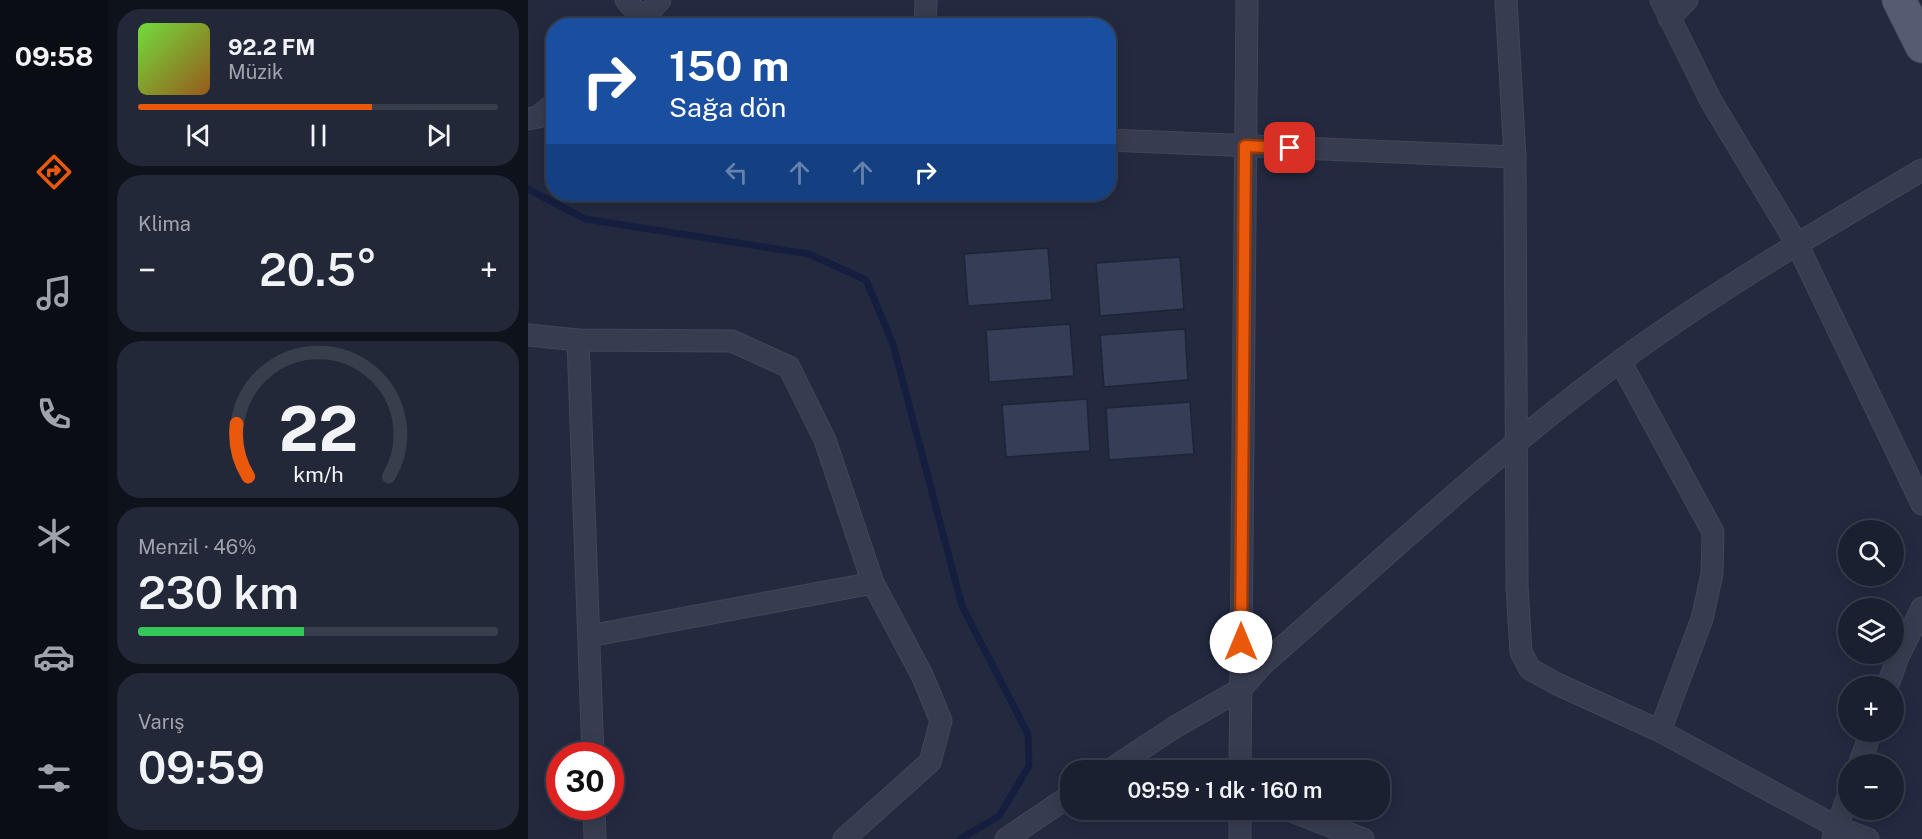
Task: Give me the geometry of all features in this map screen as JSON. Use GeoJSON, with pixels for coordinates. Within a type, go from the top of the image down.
{"type":"FeatureCollection","features":[{"type":"Feature","properties":{"kind":"main road"},"geometry":{"type":"LineString","coordinates":[[1899,0],[1922,46]]}},
{"type":"Feature","properties":{"kind":"street"},"geometry":{"type":"LineString","coordinates":[[626,0],[637,18]]}},
{"type":"Feature","properties":{"kind":"street"},"geometry":{"type":"LineString","coordinates":[[644,18],[660,0]]}},
{"type":"Feature","properties":{"kind":"street"},"geometry":{"type":"LineString","coordinates":[[925,18],[926,0]]}},
{"type":"Feature","properties":{"kind":"street"},"geometry":{"type":"LineString","coordinates":[[1240,760],[1247,0]]}},
{"type":"Feature","properties":{"kind":"street"},"geometry":{"type":"LineString","coordinates":[[1506,0],[1515,157],[1517,586],[1521,652],[1530,669],[1557,684],[1660,731],[1835,833],[1868,839]]}},
{"type":"Feature","properties":{"kind":"street"},"geometry":{"type":"LineString","coordinates":[[1686,0],[1665,9],[1711,101],[1797,244],[1922,504]]}},
{"type":"Feature","properties":{"kind":"street"},"geometry":{"type":"LineString","coordinates":[[1116,140],[1515,157]]}},
{"type":"Feature","properties":{"kind":"street"},"geometry":{"type":"LineString","coordinates":[[1124,760],[1174,726],[1241,689],[1263,664],[1516,444],[1620,361],[1797,244],[1922,170]]}},
{"type":"Feature","properties":{"kind":"street"},"geometry":{"type":"LineString","coordinates":[[528,335],[578,340],[732,341],[789,367],[825,440],[873,583],[922,675],[941,720],[930,762],[844,839]]}},
{"type":"Feature","properties":{"kind":"street"},"geometry":{"type":"LineString","coordinates":[[578,340],[593,742]]}},
{"type":"Feature","properties":{"kind":"street"},"geometry":{"type":"LineString","coordinates":[[1620,361],[1713,532],[1712,574],[1702,619],[1660,731]]}},
{"type":"Feature","properties":{"kind":"street"},"geometry":{"type":"LineString","coordinates":[[589,636],[873,583]]}},
{"type":"Feature","properties":{"kind":"street"},"geometry":{"type":"LineString","coordinates":[[1891,676],[1922,608]]}},
{"type":"Feature","properties":{"kind":"street"},"geometry":{"type":"LineString","coordinates":[[1007,838],[1060,802]]}},
{"type":"Feature","properties":{"kind":"street"},"geometry":{"type":"LineString","coordinates":[[595,820],[596,839]]}},
{"type":"Feature","properties":{"kind":"street"},"geometry":{"type":"LineString","coordinates":[[1240,820],[1240,839]]}},
{"type":"Feature","properties":{"kind":"street"},"geometry":{"type":"LineString","coordinates":[[1315,820],[1363,839]]}},
{"type":"Feature","properties":{"kind":"building"},"geometry":{"type":"Polygon","coordinates":[[[1048,248],[1052,300],[968,306],[964,254],[1048,248]]]}},
{"type":"Feature","properties":{"kind":"building"},"geometry":{"type":"Polygon","coordinates":[[[1180,257],[1184,309],[1100,316],[1096,263],[1180,257]]]}},
{"type":"Feature","properties":{"kind":"building"},"geometry":{"type":"Polygon","coordinates":[[[1070,324],[1074,376],[989,382],[986,330],[1070,324]]]}},
{"type":"Feature","properties":{"kind":"building"},"geometry":{"type":"Polygon","coordinates":[[[1185,329],[1188,380],[1104,387],[1100,335],[1185,329]]]}},
{"type":"Feature","properties":{"kind":"building"},"geometry":{"type":"Polygon","coordinates":[[[1087,399],[1090,451],[1006,457],[1002,405],[1087,399]]]}},
{"type":"Feature","properties":{"kind":"building"},"geometry":{"type":"Polygon","coordinates":[[[1190,402],[1194,454],[1109,460],[1106,408],[1190,402]]]}},
{"type":"Feature","properties":{"kind":"waterway"},"geometry":{"type":"LineString","coordinates":[[528,189],[546,198]]}},
{"type":"Feature","properties":{"kind":"waterway"},"geometry":{"type":"LineString","coordinates":[[551,201],[585,219],[809,254],[866,280],[893,344],[962,606],[1028,734],[1029,766],[999,816],[960,839]]}},
{"type":"Feature","properties":{"kind":"route"},"geometry":{"type":"LineString","coordinates":[[1241,642],[1245,146],[1290,148]]}}]}
